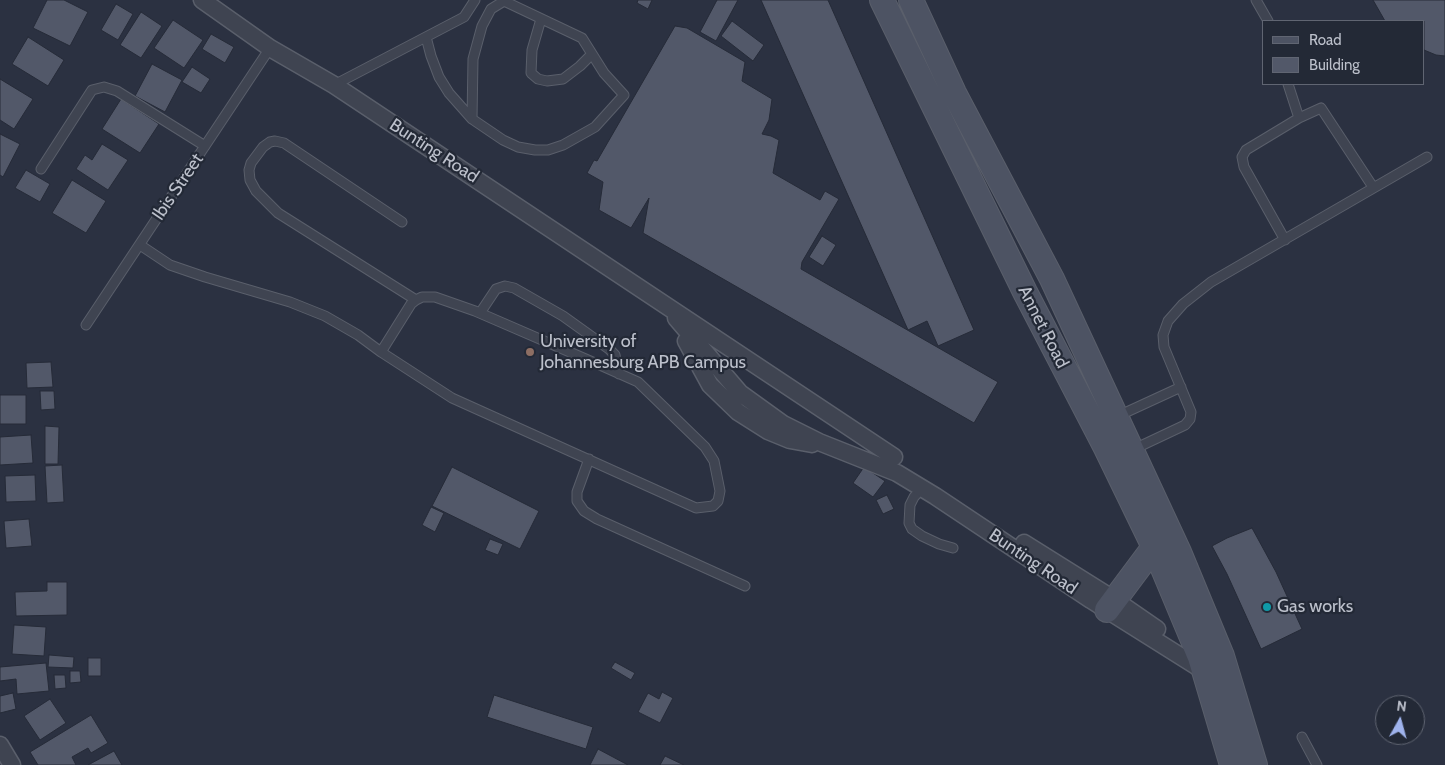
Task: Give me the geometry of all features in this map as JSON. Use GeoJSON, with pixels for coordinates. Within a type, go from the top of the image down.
{"type":"FeatureCollection","features":[{"type":"Feature","properties":{"kind":"main road","name":"Annet Road"},"geometry":{"type":"LineString","coordinates":[[882,0],[1025,292],[1120,438],[1154,547],[1213,664]]}},
{"type":"Feature","properties":{"kind":"main road","name":"Annet Road"},"geometry":{"type":"LineString","coordinates":[[911,0],[954,94],[1052,279],[1120,438],[1179,552],[1213,664]]}},
{"type":"Feature","properties":{"kind":"main road"},"geometry":{"type":"LineString","coordinates":[[1025,292],[1052,279]]}},
{"type":"Feature","properties":{"kind":"main road"},"geometry":{"type":"LineString","coordinates":[[1111,605],[1154,547]]}},
{"type":"Feature","properties":{"kind":"main road"},"geometry":{"type":"LineString","coordinates":[[1213,664],[1232,765]]}},
{"type":"Feature","properties":{"kind":"main road"},"geometry":{"type":"LineString","coordinates":[[1213,664],[1255,765]]}},
{"type":"Feature","properties":{"kind":"street","name":"Bunting Road"},"geometry":{"type":"LineString","coordinates":[[202,0],[270,48],[334,85],[665,304],[746,369],[815,416],[894,457],[1034,550],[1111,605]]}},
{"type":"Feature","properties":{"kind":"street","name":"Bunting Road"},"geometry":{"type":"LineString","coordinates":[[665,304],[721,372],[748,400],[783,424],[819,442],[897,473],[1023,556],[1213,664]]}},
{"type":"Feature","properties":{"kind":"street"},"geometry":{"type":"LineString","coordinates":[[0,745],[12,765]]}},
{"type":"Feature","properties":{"kind":"lane"},"geometry":{"type":"LineString","coordinates":[[334,85],[464,17],[475,0]]}},
{"type":"Feature","properties":{"kind":"lane"},"geometry":{"type":"LineString","coordinates":[[1256,0],[1267,20]]}},
{"type":"Feature","properties":{"kind":"lane"},"geometry":{"type":"LineString","coordinates":[[426,37],[439,77],[449,93],[472,119],[503,140],[518,147],[548,150],[563,145],[595,128],[624,95],[604,73],[582,38],[504,1],[491,10],[482,26],[473,59],[472,119]]}},
{"type":"Feature","properties":{"kind":"lane"},"geometry":{"type":"LineString","coordinates":[[541,19],[532,50],[531,66],[531,73],[538,79],[547,81],[563,79],[592,54]]}},
{"type":"Feature","properties":{"kind":"lane","name":"Ibis Street"},"geometry":{"type":"LineString","coordinates":[[86,325],[270,48]]}},
{"type":"Feature","properties":{"kind":"lane"},"geometry":{"type":"LineString","coordinates":[[1288,85],[1298,118]]}},
{"type":"Feature","properties":{"kind":"lane"},"geometry":{"type":"LineString","coordinates":[[41,169],[92,90],[104,87],[117,91],[206,146]]}},
{"type":"Feature","properties":{"kind":"lane"},"geometry":{"type":"LineString","coordinates":[[1285,240],[1244,167],[1242,157],[1246,150],[1298,118],[1321,108],[1372,187]]}},
{"type":"Feature","properties":{"kind":"lane"},"geometry":{"type":"LineString","coordinates":[[402,222],[284,143],[275,141],[263,146],[251,163],[249,170],[250,180],[256,191],[278,213],[416,300]]}},
{"type":"Feature","properties":{"kind":"lane"},"geometry":{"type":"LineString","coordinates":[[1120,438],[1185,425],[1190,419],[1191,412],[1164,347],[1163,335],[1168,321],[1183,304],[1211,282],[1372,187],[1427,157]]}},
{"type":"Feature","properties":{"kind":"lane"},"geometry":{"type":"LineString","coordinates":[[140,245],[170,265],[290,302],[325,316],[358,335],[381,352],[452,398],[696,508],[713,506],[718,502],[720,491],[714,460],[705,447],[638,382],[480,313],[435,298],[422,297],[411,304],[381,352]]}},
{"type":"Feature","properties":{"kind":"lane"},"geometry":{"type":"LineString","coordinates":[[480,313],[498,287],[514,288],[563,316],[610,349],[615,355],[619,374]]}},
{"type":"Feature","properties":{"kind":"lane"},"geometry":{"type":"LineString","coordinates":[[1120,438],[1181,388]]}},
{"type":"Feature","properties":{"kind":"lane"},"geometry":{"type":"LineString","coordinates":[[589,459],[577,492],[577,501],[584,511],[597,520],[745,586]]}},
{"type":"Feature","properties":{"kind":"lane"},"geometry":{"type":"LineString","coordinates":[[922,488],[910,505],[909,523],[912,529],[939,544],[953,548]]}},
{"type":"Feature","properties":{"kind":"lane"},"geometry":{"type":"LineString","coordinates":[[1302,737],[1317,765]]}},
{"type":"Feature","properties":{"kind":"building"},"geometry":{"type":"Polygon","coordinates":[[[47,0],[64,0],[88,12],[70,46],[33,28],[47,0]]]}},
{"type":"Feature","properties":{"kind":"building"},"geometry":{"type":"Polygon","coordinates":[[[638,0],[652,0],[648,9],[637,3],[638,0]]]}},
{"type":"Feature","properties":{"kind":"building"},"geometry":{"type":"Polygon","coordinates":[[[717,0],[738,0],[716,41],[700,32],[717,0]]]}},
{"type":"Feature","properties":{"kind":"building"},"geometry":{"type":"Polygon","coordinates":[[[761,0],[828,0],[974,330],[938,346],[927,321],[908,330],[761,0]]]}},
{"type":"Feature","properties":{"kind":"building"},"geometry":{"type":"Polygon","coordinates":[[[1373,0],[1445,0],[1445,56],[1425,50],[1425,20],[1384,20],[1373,0]]]}},
{"type":"Feature","properties":{"kind":"building"},"geometry":{"type":"Polygon","coordinates":[[[116,4],[133,14],[118,40],[101,30],[116,4]]]}},
{"type":"Feature","properties":{"kind":"building"},"geometry":{"type":"Polygon","coordinates":[[[141,12],[162,26],[141,58],[120,45],[141,12]]]}},
{"type":"Feature","properties":{"kind":"building"},"geometry":{"type":"Polygon","coordinates":[[[173,20],[203,40],[184,68],[154,48],[173,20]]]}},
{"type":"Feature","properties":{"kind":"building"},"geometry":{"type":"Polygon","coordinates":[[[732,21],[764,45],[753,61],[721,36],[732,21]]]}},
{"type":"Feature","properties":{"kind":"building"},"geometry":{"type":"Polygon","coordinates":[[[675,26],[687,28],[745,62],[742,81],[772,99],[769,120],[762,134],[779,140],[773,173],[820,200],[825,191],[839,199],[802,262],[801,269],[998,382],[974,423],[643,233],[649,198],[631,228],[599,210],[603,182],[587,173],[594,160],[597,161],[675,26]]]}},
{"type":"Feature","properties":{"kind":"building"},"geometry":{"type":"Polygon","coordinates":[[[211,34],[234,47],[225,63],[202,49],[211,34]]]}},
{"type":"Feature","properties":{"kind":"building"},"geometry":{"type":"Polygon","coordinates":[[[28,37],[64,60],[48,86],[12,64],[28,37]]]}},
{"type":"Feature","properties":{"kind":"building"},"geometry":{"type":"Polygon","coordinates":[[[152,64],[182,80],[165,112],[135,96],[152,64]]]}},
{"type":"Feature","properties":{"kind":"building"},"geometry":{"type":"Polygon","coordinates":[[[192,67],[210,79],[201,93],[182,82],[192,67]]]}},
{"type":"Feature","properties":{"kind":"building"},"geometry":{"type":"Polygon","coordinates":[[[0,79],[33,99],[14,129],[0,120],[0,79]]]}},
{"type":"Feature","properties":{"kind":"building"},"geometry":{"type":"Polygon","coordinates":[[[121,99],[159,124],[140,153],[102,129],[121,99]]]}},
{"type":"Feature","properties":{"kind":"building"},"geometry":{"type":"Polygon","coordinates":[[[0,134],[20,144],[3,177],[0,175],[0,134]]]}},
{"type":"Feature","properties":{"kind":"building"},"geometry":{"type":"Polygon","coordinates":[[[102,144],[128,160],[108,190],[76,169],[85,155],[92,160],[102,144]]]}},
{"type":"Feature","properties":{"kind":"building"},"geometry":{"type":"Polygon","coordinates":[[[26,170],[50,184],[40,202],[15,188],[26,170]]]}},
{"type":"Feature","properties":{"kind":"building"},"geometry":{"type":"Polygon","coordinates":[[[72,180],[106,201],[86,233],[52,213],[72,180]]]}},
{"type":"Feature","properties":{"kind":"building"},"geometry":{"type":"Polygon","coordinates":[[[822,236],[836,245],[823,266],[809,257],[822,236]]]}},
{"type":"Feature","properties":{"kind":"building"},"geometry":{"type":"Polygon","coordinates":[[[51,362],[53,387],[27,388],[26,363],[51,362]]]}},
{"type":"Feature","properties":{"kind":"building"},"geometry":{"type":"Polygon","coordinates":[[[40,391],[54,391],[55,409],[41,410],[40,391]]]}},
{"type":"Feature","properties":{"kind":"building"},"geometry":{"type":"Polygon","coordinates":[[[0,395],[26,395],[26,424],[0,424],[0,395]]]}},
{"type":"Feature","properties":{"kind":"building"},"geometry":{"type":"Polygon","coordinates":[[[45,426],[59,427],[58,464],[45,464],[45,426]]]}},
{"type":"Feature","properties":{"kind":"building"},"geometry":{"type":"Polygon","coordinates":[[[31,435],[33,463],[0,465],[0,437],[31,435]]]}},
{"type":"Feature","properties":{"kind":"building"},"geometry":{"type":"Polygon","coordinates":[[[62,465],[64,502],[47,503],[45,466],[62,465]]]}},
{"type":"Feature","properties":{"kind":"building"},"geometry":{"type":"Polygon","coordinates":[[[452,467],[539,511],[520,549],[432,506],[452,467]]]}},
{"type":"Feature","properties":{"kind":"building"},"geometry":{"type":"Polygon","coordinates":[[[864,467],[885,481],[873,497],[853,483],[864,467]]]}},
{"type":"Feature","properties":{"kind":"building"},"geometry":{"type":"Polygon","coordinates":[[[35,475],[36,501],[6,502],[5,476],[35,475]]]}},
{"type":"Feature","properties":{"kind":"building"},"geometry":{"type":"Polygon","coordinates":[[[887,495],[894,509],[883,514],[876,500],[887,495]]]}},
{"type":"Feature","properties":{"kind":"building"},"geometry":{"type":"Polygon","coordinates":[[[431,507],[444,513],[435,532],[422,525],[431,507]]]}},
{"type":"Feature","properties":{"kind":"building"},"geometry":{"type":"Polygon","coordinates":[[[29,519],[32,546],[6,548],[4,521],[29,519]]]}},
{"type":"Feature","properties":{"kind":"building","name":"Gas works"},"geometry":{"type":"Polygon","coordinates":[[[1252,528],[1276,572],[1302,629],[1261,649],[1227,574],[1212,546],[1252,528]]]}},
{"type":"Feature","properties":{"kind":"building"},"geometry":{"type":"Polygon","coordinates":[[[490,539],[503,544],[498,555],[485,550],[490,539]]]}},
{"type":"Feature","properties":{"kind":"building"},"geometry":{"type":"Polygon","coordinates":[[[47,582],[67,582],[67,615],[16,616],[15,592],[47,591],[47,582]]]}},
{"type":"Feature","properties":{"kind":"building"},"geometry":{"type":"Polygon","coordinates":[[[14,625],[46,627],[44,656],[12,654],[14,625]]]}},
{"type":"Feature","properties":{"kind":"building"},"geometry":{"type":"Polygon","coordinates":[[[49,655],[74,657],[73,668],[48,667],[49,655]]]}},
{"type":"Feature","properties":{"kind":"building"},"geometry":{"type":"Polygon","coordinates":[[[88,658],[101,658],[101,676],[88,676],[88,658]]]}},
{"type":"Feature","properties":{"kind":"building"},"geometry":{"type":"Polygon","coordinates":[[[615,662],[635,673],[631,680],[611,668],[615,662]]]}},
{"type":"Feature","properties":{"kind":"building"},"geometry":{"type":"Polygon","coordinates":[[[46,663],[49,691],[17,694],[16,679],[0,681],[0,667],[46,663]]]}},
{"type":"Feature","properties":{"kind":"building"},"geometry":{"type":"Polygon","coordinates":[[[70,671],[80,671],[81,682],[70,683],[70,671]]]}},
{"type":"Feature","properties":{"kind":"building"},"geometry":{"type":"Polygon","coordinates":[[[54,675],[65,675],[66,688],[55,689],[54,675]]]}},
{"type":"Feature","properties":{"kind":"building"},"geometry":{"type":"Polygon","coordinates":[[[662,692],[673,698],[660,723],[638,712],[648,693],[659,699],[662,692]]]}},
{"type":"Feature","properties":{"kind":"building"},"geometry":{"type":"Polygon","coordinates":[[[13,693],[16,709],[0,713],[0,696],[13,693]]]}},
{"type":"Feature","properties":{"kind":"building"},"geometry":{"type":"Polygon","coordinates":[[[494,695],[593,727],[586,749],[487,717],[494,695]]]}},
{"type":"Feature","properties":{"kind":"building"},"geometry":{"type":"Polygon","coordinates":[[[50,699],[66,723],[40,740],[24,716],[50,699]]]}},
{"type":"Feature","properties":{"kind":"building"},"geometry":{"type":"Polygon","coordinates":[[[91,715],[108,743],[91,753],[88,748],[72,757],[76,765],[38,765],[30,752],[91,715]]]}},
{"type":"Feature","properties":{"kind":"building"},"geometry":{"type":"Polygon","coordinates":[[[598,749],[628,765],[590,765],[598,749]]]}},
{"type":"Feature","properties":{"kind":"building"},"geometry":{"type":"Polygon","coordinates":[[[114,751],[122,765],[88,765],[114,751]]]}},
{"type":"Feature","properties":{"kind":"building"},"geometry":{"type":"Polygon","coordinates":[[[665,756],[684,765],[660,765],[665,756]]]}},
{"type":"Feature","properties":{"kind":"place","name":"University of Johannesburg APB Campus"},"geometry":{"type":"Point","coordinates":[530,352]}},
{"type":"Feature","properties":{"kind":"place","name":"Gas works"},"geometry":{"type":"Point","coordinates":[1267,607]}}]}
